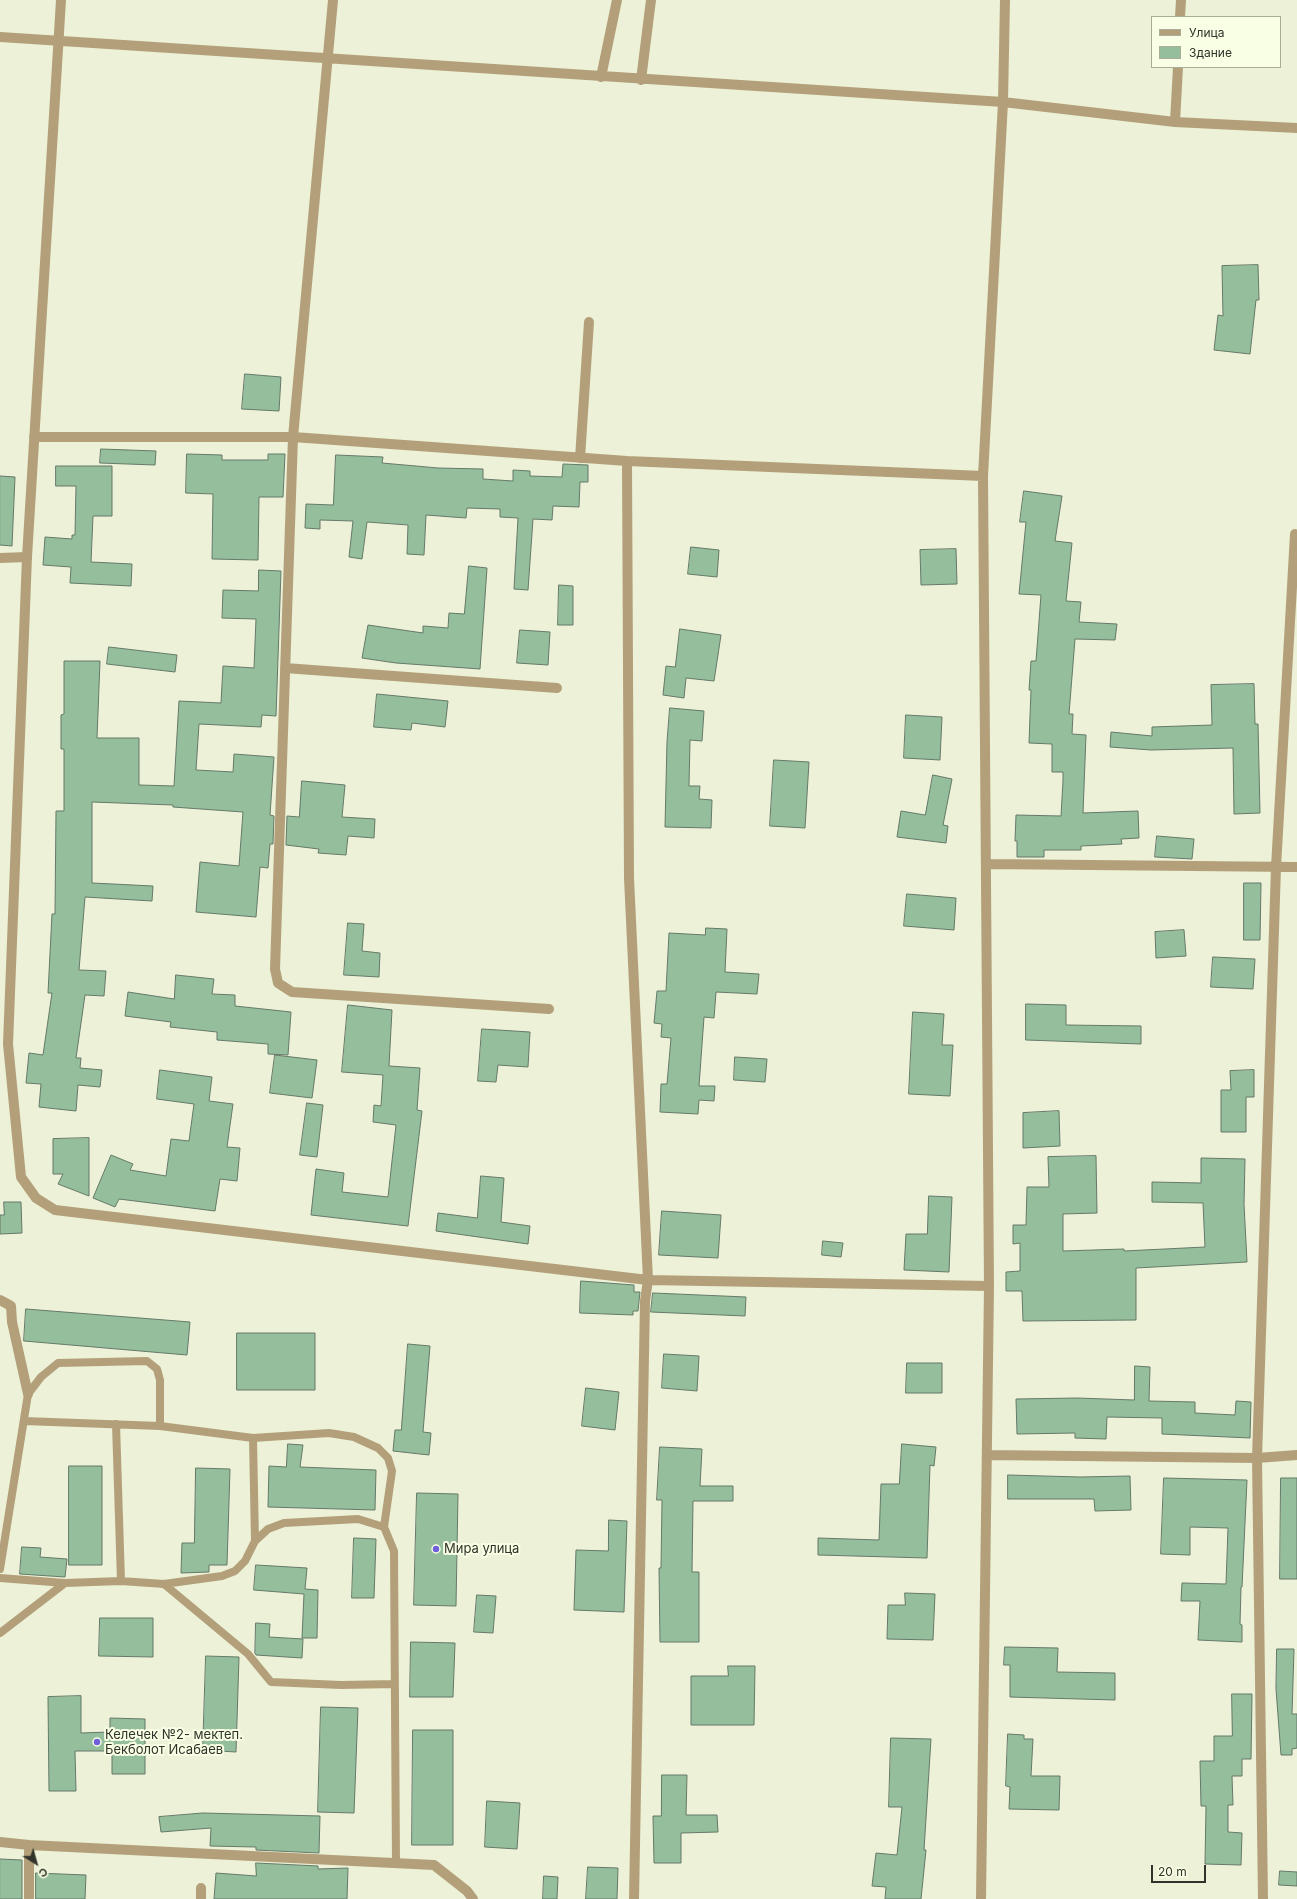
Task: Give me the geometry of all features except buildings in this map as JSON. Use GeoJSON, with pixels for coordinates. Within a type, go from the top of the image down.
{"type":"FeatureCollection","features":[{"type":"Feature","properties":{"kind":"street"},"geometry":{"type":"LineString","coordinates":[[61,0],[27,557],[8,1044],[21,1177],[36,1198],[55,1210],[648,1280],[989,1286]]}},
{"type":"Feature","properties":{"kind":"street"},"geometry":{"type":"LineString","coordinates":[[333,0],[293,437],[275,969],[278,983],[292,992],[549,1009]]}},
{"type":"Feature","properties":{"kind":"street"},"geometry":{"type":"LineString","coordinates":[[601,77],[618,0]]}},
{"type":"Feature","properties":{"kind":"street"},"geometry":{"type":"LineString","coordinates":[[641,80],[650,0]]}},
{"type":"Feature","properties":{"kind":"street"},"geometry":{"type":"LineString","coordinates":[[981,1899],[989,1286],[983,476],[1003,102],[1005,0]]}},
{"type":"Feature","properties":{"kind":"street"},"geometry":{"type":"LineString","coordinates":[[1180,16],[1181,0]]}},
{"type":"Feature","properties":{"kind":"street"},"geometry":{"type":"LineString","coordinates":[[0,37],[641,80],[1003,102],[1175,122],[1297,128]]}},
{"type":"Feature","properties":{"kind":"street"},"geometry":{"type":"LineString","coordinates":[[1175,122],[1178,68]]}},
{"type":"Feature","properties":{"kind":"street"},"geometry":{"type":"LineString","coordinates":[[580,458],[589,322]]}},
{"type":"Feature","properties":{"kind":"street"},"geometry":{"type":"LineString","coordinates":[[34,437],[293,437],[626,461],[983,476]]}},
{"type":"Feature","properties":{"kind":"street"},"geometry":{"type":"LineString","coordinates":[[626,461],[629,878],[648,1280],[645,1308],[634,1899]]}},
{"type":"Feature","properties":{"kind":"street"},"geometry":{"type":"LineString","coordinates":[[1263,1899],[1256,1458],[1276,867],[1295,534]]}},
{"type":"Feature","properties":{"kind":"street"},"geometry":{"type":"LineString","coordinates":[[0,558],[27,557]]}},
{"type":"Feature","properties":{"kind":"street"},"geometry":{"type":"LineString","coordinates":[[285,668],[557,688]]}},
{"type":"Feature","properties":{"kind":"street"},"geometry":{"type":"LineString","coordinates":[[986,864],[1297,867]]}},
{"type":"Feature","properties":{"kind":"street"},"geometry":{"type":"LineString","coordinates":[[0,1300],[10,1306],[12,1322],[28,1394]]}},
{"type":"Feature","properties":{"kind":"street"},"geometry":{"type":"LineString","coordinates":[[987,1455],[1256,1458],[1297,1455]]}},
{"type":"Feature","properties":{"kind":"street"},"geometry":{"type":"LineString","coordinates":[[0,1842],[29,1845],[434,1865],[467,1891],[473,1899]]}},
{"type":"Feature","properties":{"kind":"street"},"geometry":{"type":"LineString","coordinates":[[29,1845],[29,1899]]}},
{"type":"Feature","properties":{"kind":"street"},"geometry":{"type":"LineString","coordinates":[[201,1888],[201,1899]]}},
{"type":"Feature","properties":{"kind":"lane"},"geometry":{"type":"LineString","coordinates":[[0,1569],[28,1394],[41,1377],[58,1363],[147,1361],[157,1369],[160,1380],[160,1426]]}},
{"type":"Feature","properties":{"kind":"lane"},"geometry":{"type":"LineString","coordinates":[[24,1420],[160,1426],[253,1438],[329,1434],[354,1437],[378,1448],[388,1458],[392,1471],[384,1527],[394,1551],[396,1863]]}},
{"type":"Feature","properties":{"kind":"lane"},"geometry":{"type":"LineString","coordinates":[[116,1424],[121,1580]]}},
{"type":"Feature","properties":{"kind":"lane"},"geometry":{"type":"LineString","coordinates":[[253,1438],[255,1541]]}},
{"type":"Feature","properties":{"kind":"lane"},"geometry":{"type":"LineString","coordinates":[[0,1578],[65,1583],[121,1580],[164,1584],[222,1576],[236,1571],[245,1561],[255,1541],[268,1528],[284,1523],[358,1519],[384,1527]]}},
{"type":"Feature","properties":{"kind":"lane"},"geometry":{"type":"LineString","coordinates":[[0,1633],[65,1583]]}},
{"type":"Feature","properties":{"kind":"lane"},"geometry":{"type":"LineString","coordinates":[[164,1584],[248,1654],[271,1682],[341,1685],[395,1684]]}},
{"type":"Feature","properties":{"kind":"place","name":"Мира улица"},"geometry":{"type":"Point","coordinates":[436,1549]}},
{"type":"Feature","properties":{"kind":"place","name":"Келечек №2- мектеп. Бекболот Исабаев"},"geometry":{"type":"Point","coordinates":[97,1742]}}]}
